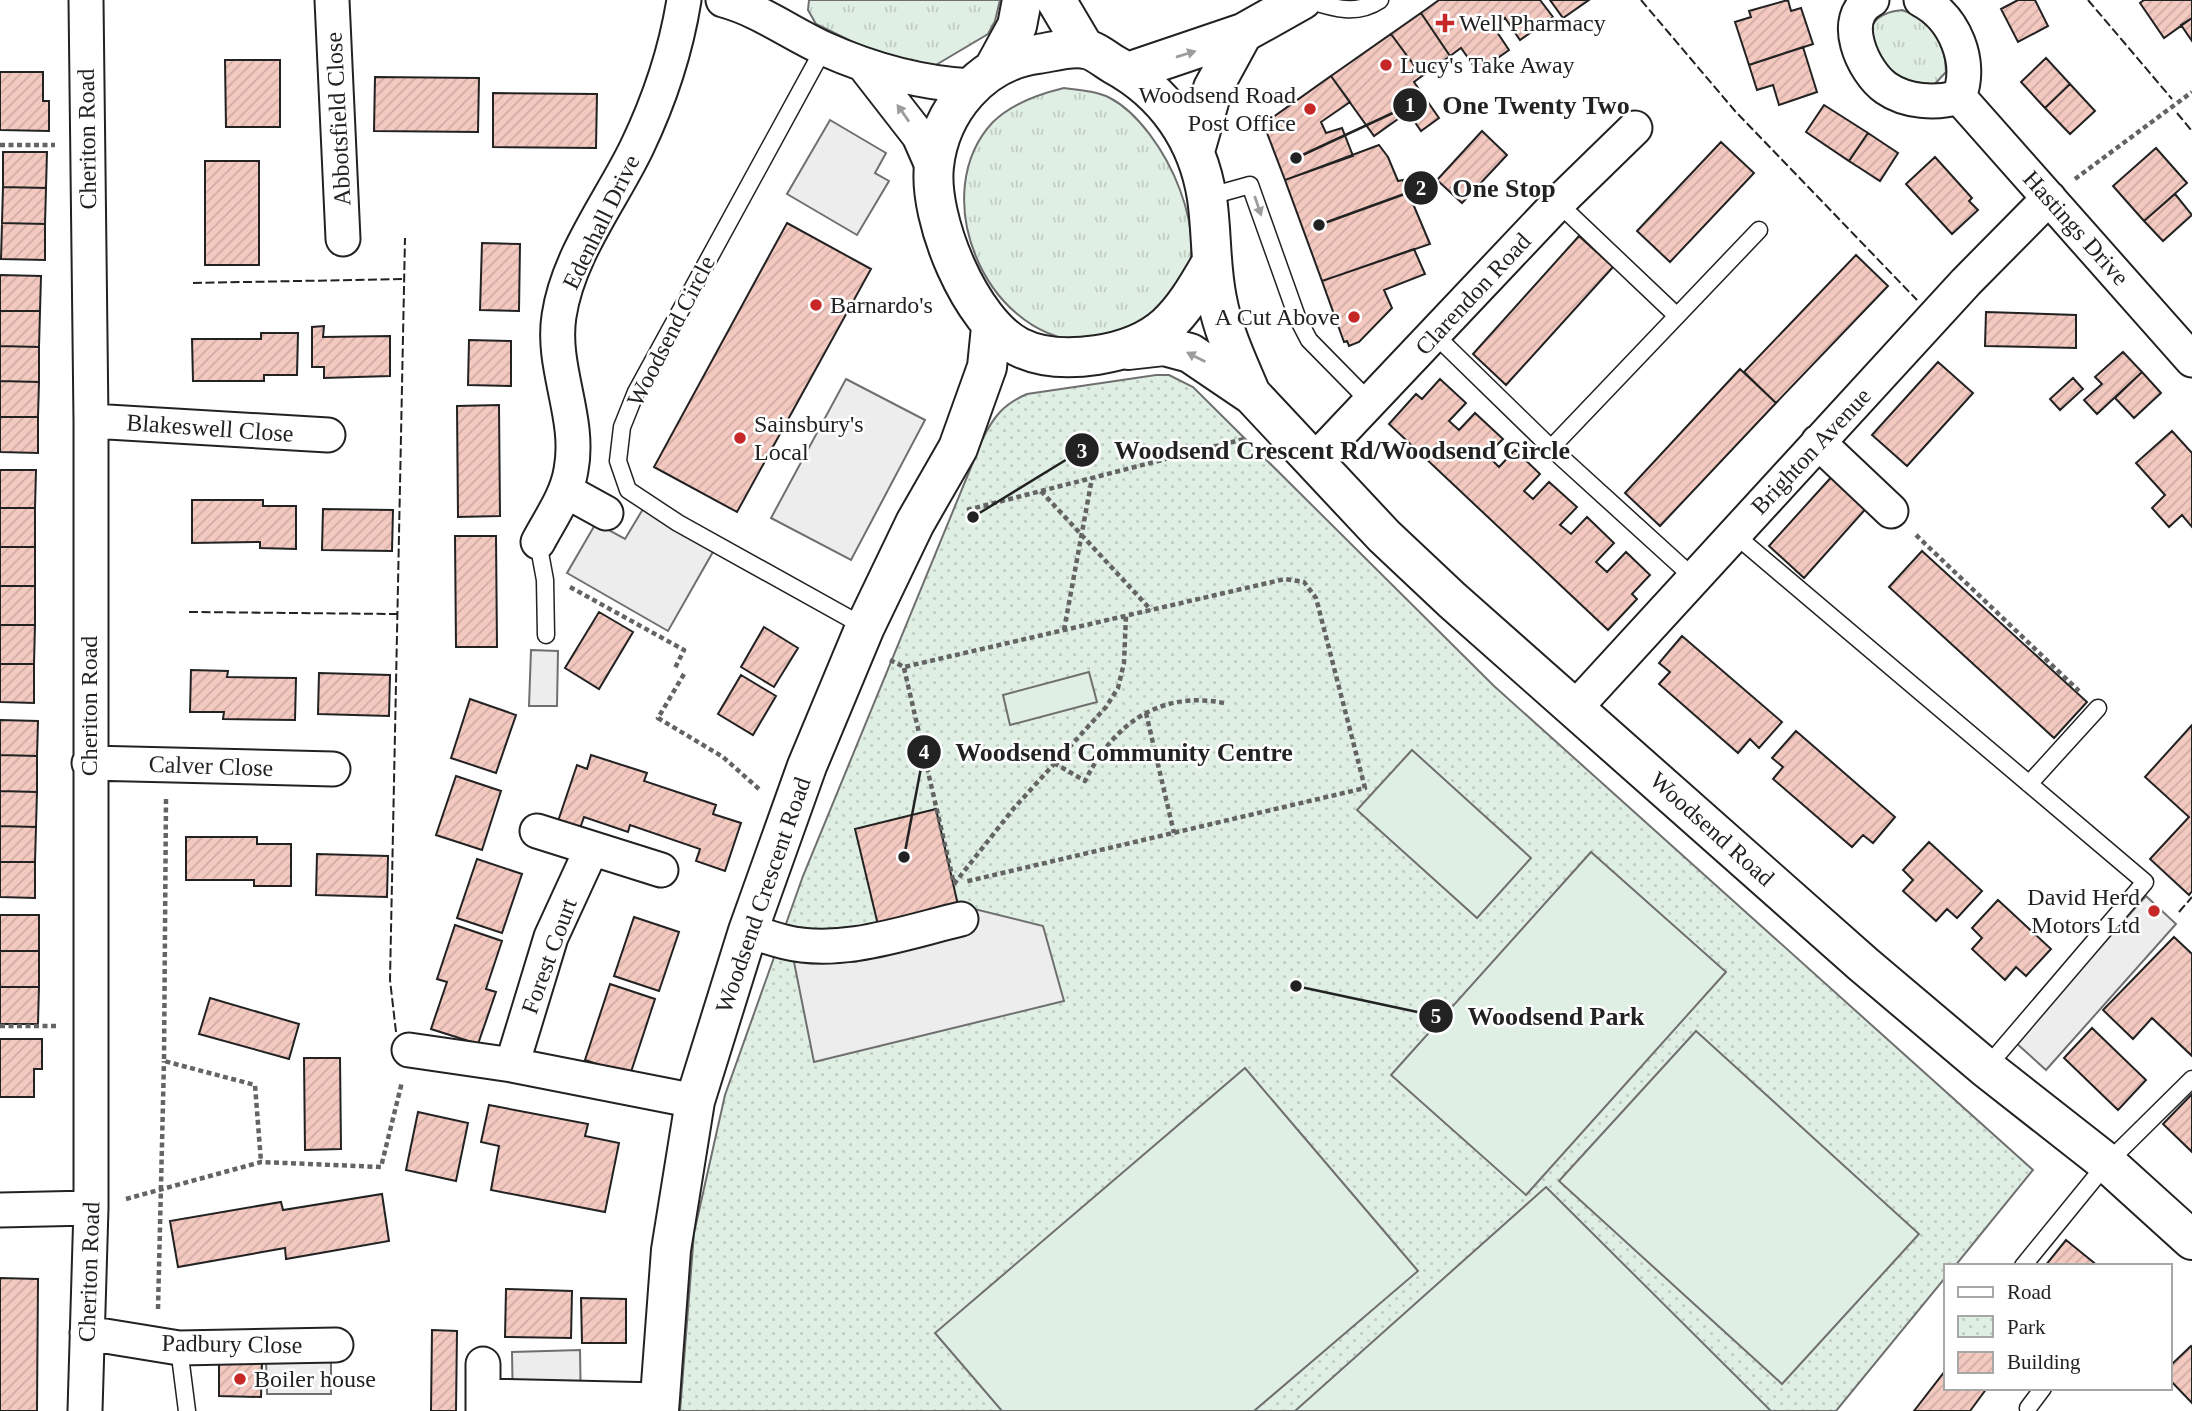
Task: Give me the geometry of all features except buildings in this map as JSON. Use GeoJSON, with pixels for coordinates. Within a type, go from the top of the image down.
{"type":"FeatureCollection","features":[{"type":"Feature","properties":{"kind":"street","name":"Cheriton Road"},"geometry":{"type":"LineString","coordinates":[[85,1411],[91,1208],[91,421],[86,0]]}},
{"type":"Feature","properties":{"kind":"street","name":"Abbotsfield Close"},"geometry":{"type":"LineString","coordinates":[[332,0],[343,239]]}},
{"type":"Feature","properties":{"kind":"street","name":"Edenhall Drive"},"geometry":{"type":"LineString","coordinates":[[538,542],[566,491],[572,469],[573,443],[558,342],[559,315],[589,238],[637,148],[656,103],[684,0]]}},
{"type":"Feature","properties":{"kind":"street"},"geometry":{"type":"LineString","coordinates":[[723,0],[744,6],[824,48],[903,77],[982,77],[1033,54],[1085,48]]}},
{"type":"Feature","properties":{"kind":"street"},"geometry":{"type":"LineString","coordinates":[[933,167],[944,125],[1017,26],[1022,0]]}},
{"type":"Feature","properties":{"kind":"street"},"geometry":{"type":"LineString","coordinates":[[863,64],[919,136],[933,167],[939,211],[952,258],[968,295],[991,327],[1019,346],[1048,356],[1086,356],[1128,350],[1159,332],[1187,304],[1211,263],[1207,197],[1195,151],[1176,116],[1156,93],[1128,72],[1085,48],[1056,0]]}},
{"type":"Feature","properties":{"kind":"street"},"geometry":{"type":"LineString","coordinates":[[1128,72],[1243,33],[1302,0]]}},
{"type":"Feature","properties":{"kind":"street"},"geometry":{"type":"LineString","coordinates":[[1871,0],[1858,15],[1856,28],[1861,57],[1872,75],[1885,87],[1922,101],[1959,97],[1965,83],[1961,49],[1941,14],[1921,0]]}},
{"type":"Feature","properties":{"kind":"street"},"geometry":{"type":"LineString","coordinates":[[1195,151],[1213,88],[1243,33]]}},
{"type":"Feature","properties":{"kind":"street","name":"Hastings Drive"},"geometry":{"type":"LineString","coordinates":[[1959,97],[2192,360]]}},
{"type":"Feature","properties":{"kind":"street","name":"Clarendon Road"},"geometry":{"type":"LineString","coordinates":[[1313,462],[1558,203],[1636,128]]}},
{"type":"Feature","properties":{"kind":"street","name":"Brighton Avenue"},"geometry":{"type":"LineString","coordinates":[[1576,707],[1966,282],[2049,198]]}},
{"type":"Feature","properties":{"kind":"street","name":"Woodsend Road"},"geometry":{"type":"LineString","coordinates":[[1211,263],[1217,302],[1232,349],[1252,396]]}},
{"type":"Feature","properties":{"kind":"street","name":"Woodsend Crescent Road"},"geometry":{"type":"LineString","coordinates":[[659,1405],[671,1250],[695,1101],[748,931],[787,821],[862,636],[915,523],[958,448],[987,366],[991,327]]}},
{"type":"Feature","properties":{"kind":"street","name":"Woodsend Road"},"geometry":{"type":"LineString","coordinates":[[1128,350],[1164,346],[1190,353],[1252,396],[1313,462],[1452,600],[1576,707],[1863,964],[1986,1068],[2107,1163],[2192,1240]]}},
{"type":"Feature","properties":{"kind":"street","name":"Woodsend Crescent Road"},"geometry":{"type":"LineString","coordinates":[[972,411],[1002,378],[1022,366],[1048,356]]}},
{"type":"Feature","properties":{"kind":"street","name":"Blakeswell Close"},"geometry":{"type":"LineString","coordinates":[[91,421],[328,435]]}},
{"type":"Feature","properties":{"kind":"street"},"geometry":{"type":"LineString","coordinates":[[1818,442],[1891,511]]}},
{"type":"Feature","properties":{"kind":"street"},"geometry":{"type":"LineString","coordinates":[[566,491],[606,513]]}},
{"type":"Feature","properties":{"kind":"street","name":"Calver Close"},"geometry":{"type":"LineString","coordinates":[[89,763],[333,769]]}},
{"type":"Feature","properties":{"kind":"street"},"geometry":{"type":"LineString","coordinates":[[537,831],[661,870]]}},
{"type":"Feature","properties":{"kind":"street","name":"Forest Court"},"geometry":{"type":"LineString","coordinates":[[512,1065],[551,937],[591,850]]}},
{"type":"Feature","properties":{"kind":"street"},"geometry":{"type":"LineString","coordinates":[[748,931],[787,943],[825,945],[858,943],[961,919]]}},
{"type":"Feature","properties":{"kind":"street"},"geometry":{"type":"LineString","coordinates":[[410,1050],[512,1065],[695,1101]]}},
{"type":"Feature","properties":{"kind":"street"},"geometry":{"type":"LineString","coordinates":[[0,1210],[91,1208]]}},
{"type":"Feature","properties":{"kind":"street","name":"Padbury Close"},"geometry":{"type":"LineString","coordinates":[[87,1333],[168,1346],[336,1345]]}},
{"type":"Feature","properties":{"kind":"street"},"geometry":{"type":"LineString","coordinates":[[483,1391],[659,1405]]}},
{"type":"Feature","properties":{"kind":"lane"},"geometry":{"type":"LineString","coordinates":[[1308,0],[1348,10],[1380,0]]}},
{"type":"Feature","properties":{"kind":"lane","name":"Woodsend Circle"},"geometry":{"type":"LineString","coordinates":[[824,48],[636,392],[622,427],[618,461],[628,490],[862,636]]}},
{"type":"Feature","properties":{"kind":"lane"},"geometry":{"type":"LineString","coordinates":[[1207,197],[1250,185],[1309,340],[1370,402]]}},
{"type":"Feature","properties":{"kind":"lane"},"geometry":{"type":"LineString","coordinates":[[1558,203],[1676,316]]}},
{"type":"Feature","properties":{"kind":"lane"},"geometry":{"type":"LineString","coordinates":[[1551,448],[1759,230]]}},
{"type":"Feature","properties":{"kind":"lane"},"geometry":{"type":"LineString","coordinates":[[1434,335],[1551,448],[1694,578]]}},
{"type":"Feature","properties":{"kind":"lane"},"geometry":{"type":"LineString","coordinates":[[1734,534],[2145,882],[1986,1068]]}},
{"type":"Feature","properties":{"kind":"lane"},"geometry":{"type":"LineString","coordinates":[[538,542],[545,580],[546,635]]}},
{"type":"Feature","properties":{"kind":"lane"},"geometry":{"type":"LineString","coordinates":[[2029,784],[2098,708]]}},
{"type":"Feature","properties":{"kind":"lane"},"geometry":{"type":"LineString","coordinates":[[2025,1264],[2107,1163],[2192,1079]]}},
{"type":"Feature","properties":{"kind":"lane"},"geometry":{"type":"LineString","coordinates":[[168,1346],[187,1411]]}},
{"type":"Feature","properties":{"kind":"lane"},"geometry":{"type":"LineString","coordinates":[[2028,1408],[2042,1390]]}},
{"type":"Feature","properties":{"kind":"path"},"geometry":{"type":"LineString","coordinates":[[2049,198],[2192,92]]}},
{"type":"Feature","properties":{"kind":"path"},"geometry":{"type":"LineString","coordinates":[[0,145],[87,146]]}},
{"type":"Feature","properties":{"kind":"path"},"geometry":{"type":"LineString","coordinates":[[915,523],[1283,429]]}},
{"type":"Feature","properties":{"kind":"path"},"geometry":{"type":"LineString","coordinates":[[1064,630],[1092,478]]}},
{"type":"Feature","properties":{"kind":"path"},"geometry":{"type":"LineString","coordinates":[[1041,491],[1151,610]]}},
{"type":"Feature","properties":{"kind":"path"},"geometry":{"type":"LineString","coordinates":[[1891,511],[2098,708]]}},
{"type":"Feature","properties":{"kind":"path"},"geometry":{"type":"LineString","coordinates":[[904,667],[1285,579],[1304,582],[1312,589],[1365,789],[954,885]]}},
{"type":"Feature","properties":{"kind":"path"},"geometry":{"type":"LineString","coordinates":[[545,580],[564,584],[684,650],[674,670]]}},
{"type":"Feature","properties":{"kind":"path"},"geometry":{"type":"LineString","coordinates":[[1201,598],[1203,605]]}},
{"type":"Feature","properties":{"kind":"path"},"geometry":{"type":"LineString","coordinates":[[954,885],[1014,808],[1106,707],[1118,688],[1127,639],[1126,616]]}},
{"type":"Feature","properties":{"kind":"path"},"geometry":{"type":"LineString","coordinates":[[862,636],[904,667],[961,919]]}},
{"type":"Feature","properties":{"kind":"path"},"geometry":{"type":"LineString","coordinates":[[684,674],[658,718],[723,757],[763,792],[787,821]]}},
{"type":"Feature","properties":{"kind":"path"},"geometry":{"type":"LineString","coordinates":[[1054,763],[1085,781],[1099,752],[1121,728],[1146,713],[1179,701],[1202,698],[1224,703]]}},
{"type":"Feature","properties":{"kind":"path"},"geometry":{"type":"LineString","coordinates":[[1146,713],[1174,833]]}},
{"type":"Feature","properties":{"kind":"path"},"geometry":{"type":"LineString","coordinates":[[166,765],[161,1189],[168,1346]]}},
{"type":"Feature","properties":{"kind":"path"},"geometry":{"type":"LineString","coordinates":[[0,1026],[90,1026]]}},
{"type":"Feature","properties":{"kind":"path"},"geometry":{"type":"LineString","coordinates":[[91,1208],[261,1162],[381,1167],[410,1050]]}},
{"type":"Feature","properties":{"kind":"path"},"geometry":{"type":"LineString","coordinates":[[164,1061],[255,1085],[261,1162]]}},
{"type":"Feature","properties":{"kind":"green space"},"geometry":{"type":"Polygon","coordinates":[[[809,0],[1000,0],[995,21],[988,34],[929,69],[900,65],[816,24],[808,10],[809,0]]]}},
{"type":"Feature","properties":{"kind":"green space"},"geometry":{"type":"Polygon","coordinates":[[[1902,10],[1921,19],[1940,42],[1946,72],[1932,87],[1913,85],[1899,76],[1888,67],[1873,43],[1871,32],[1875,22],[1885,14],[1902,10]]]}},
{"type":"Feature","properties":{"kind":"green space"},"geometry":{"type":"Polygon","coordinates":[[[1064,88],[1105,96],[1130,113],[1150,134],[1167,161],[1180,190],[1189,221],[1191,250],[1187,277],[1173,299],[1140,331],[1084,341],[1047,332],[1017,314],[993,287],[976,256],[966,221],[965,185],[974,152],[1000,115],[1017,104],[1064,88]]]}},
{"type":"Feature","properties":{"kind":"green space"},"geometry":{"type":"Polygon","coordinates":[[[1156,375],[1169,375],[1193,387],[1494,686],[2033,1170],[1957,1264],[1944,1264],[1944,1279],[1836,1411],[680,1411],[694,1233],[725,1095],[803,876],[983,438],[1000,412],[1027,394],[1156,375]]]}},
{"type":"Feature","properties":{"kind":"green space"},"geometry":{"type":"Polygon","coordinates":[[[1089,672],[1097,702],[1010,725],[1003,695],[1089,672]]]}},
{"type":"Feature","properties":{"kind":"green space"},"geometry":{"type":"Polygon","coordinates":[[[1412,750],[1531,858],[1477,918],[1357,810],[1412,750]]]}},
{"type":"Feature","properties":{"kind":"green space"},"geometry":{"type":"Polygon","coordinates":[[[1591,852],[1726,972],[1526,1195],[1391,1075],[1591,852]]]}},
{"type":"Feature","properties":{"kind":"green space"},"geometry":{"type":"Polygon","coordinates":[[[1696,1031],[1919,1234],[1782,1384],[1559,1181],[1696,1031]]]}},
{"type":"Feature","properties":{"kind":"green space"},"geometry":{"type":"Polygon","coordinates":[[[1245,1068],[1418,1271],[1254,1411],[1002,1411],[935,1333],[1245,1068]]]}},
{"type":"Feature","properties":{"kind":"green space"},"geometry":{"type":"Polygon","coordinates":[[[1546,1187],[1771,1411],[1295,1411],[1546,1187]]]}},
{"type":"Feature","properties":{"kind":"shaded area"},"geometry":{"type":"Polygon","coordinates":[[[830,120],[886,153],[875,173],[889,181],[857,235],[787,194],[830,120]]]}},
{"type":"Feature","properties":{"kind":"shaded area"},"geometry":{"type":"Polygon","coordinates":[[[846,379],[925,420],[851,560],[771,518],[846,379]]]}},
{"type":"Feature","properties":{"kind":"shaded area"},"geometry":{"type":"Polygon","coordinates":[[[643,509],[714,550],[668,631],[567,573],[596,523],[625,539],[643,509]]]}},
{"type":"Feature","properties":{"kind":"shaded area"},"geometry":{"type":"Polygon","coordinates":[[[531,650],[558,651],[557,706],[529,706],[531,650]]]}},
{"type":"Feature","properties":{"kind":"shaded area"},"geometry":{"type":"Polygon","coordinates":[[[2146,896],[2176,924],[2046,1070],[2015,1042],[2146,896]]]}},
{"type":"Feature","properties":{"kind":"shaded area"},"geometry":{"type":"Polygon","coordinates":[[[958,905],[1043,926],[1064,1001],[814,1062],[794,962],[855,962],[966,935],[958,905]]]}},
{"type":"Feature","properties":{"kind":"shaded area"},"geometry":{"type":"Polygon","coordinates":[[[580,1350],[581,1411],[513,1411],[512,1352],[580,1350]]]}},
{"type":"Feature","properties":{"kind":"shaded area"},"geometry":{"type":"Polygon","coordinates":[[[331,1358],[331,1394],[267,1394],[266,1359],[331,1358]]]}},
{"type":"Feature","properties":{"kind":"fence"},"geometry":{"type":"LineString","coordinates":[[1641,0],[1735,111],[1917,300]]}},
{"type":"Feature","properties":{"kind":"fence"},"geometry":{"type":"LineString","coordinates":[[2088,0],[2172,99]]}},
{"type":"Feature","properties":{"kind":"fence"},"geometry":{"type":"LineString","coordinates":[[2177,113],[2192,131]]}},
{"type":"Feature","properties":{"kind":"fence"},"geometry":{"type":"LineString","coordinates":[[396,1032],[390,980],[405,238]]}},
{"type":"Feature","properties":{"kind":"fence"},"geometry":{"type":"LineString","coordinates":[[193,283],[404,279]]}},
{"type":"Feature","properties":{"kind":"fence"},"geometry":{"type":"LineString","coordinates":[[189,612],[397,614]]}},
{"type":"Feature","properties":{"kind":"fence"},"geometry":{"type":"LineString","coordinates":[[2179,912],[2192,897]]}},
{"type":"Feature","properties":{"kind":"place","name":"Well Pharmacy"},"geometry":{"type":"Point","coordinates":[1445,23]}},
{"type":"Feature","properties":{"kind":"place","name":"Lucy's Take Away"},"geometry":{"type":"Point","coordinates":[1386,65]}},
{"type":"Feature","properties":{"kind":"place","name":"Woodsend Road Post Office"},"geometry":{"type":"Point","coordinates":[1310,109]}},
{"type":"Feature","properties":{"kind":"place","name":"One Twenty Two"},"geometry":{"type":"Point","coordinates":[1296,158]}},
{"type":"Feature","properties":{"kind":"place","name":"One Stop"},"geometry":{"type":"Point","coordinates":[1319,225]}},
{"type":"Feature","properties":{"kind":"place","name":"Barnardo's"},"geometry":{"type":"Point","coordinates":[816,305]}},
{"type":"Feature","properties":{"kind":"place","name":"A Cut Above"},"geometry":{"type":"Point","coordinates":[1354,317]}},
{"type":"Feature","properties":{"kind":"place","name":"Sainsbury's Local"},"geometry":{"type":"Point","coordinates":[740,438]}},
{"type":"Feature","properties":{"kind":"place","name":"Woodsend Crescent Rd/Woodsend Circle"},"geometry":{"type":"Point","coordinates":[973,517]}},
{"type":"Feature","properties":{"kind":"place","name":"Woodsend Community Centre"},"geometry":{"type":"Point","coordinates":[904,857]}},
{"type":"Feature","properties":{"kind":"place","name":"David Herd Motors Ltd"},"geometry":{"type":"Point","coordinates":[2154,911]}},
{"type":"Feature","properties":{"kind":"place","name":"Woodsend Park"},"geometry":{"type":"Point","coordinates":[1296,986]}},
{"type":"Feature","properties":{"kind":"place","name":"Boiler house"},"geometry":{"type":"Point","coordinates":[240,1379]}}]}
